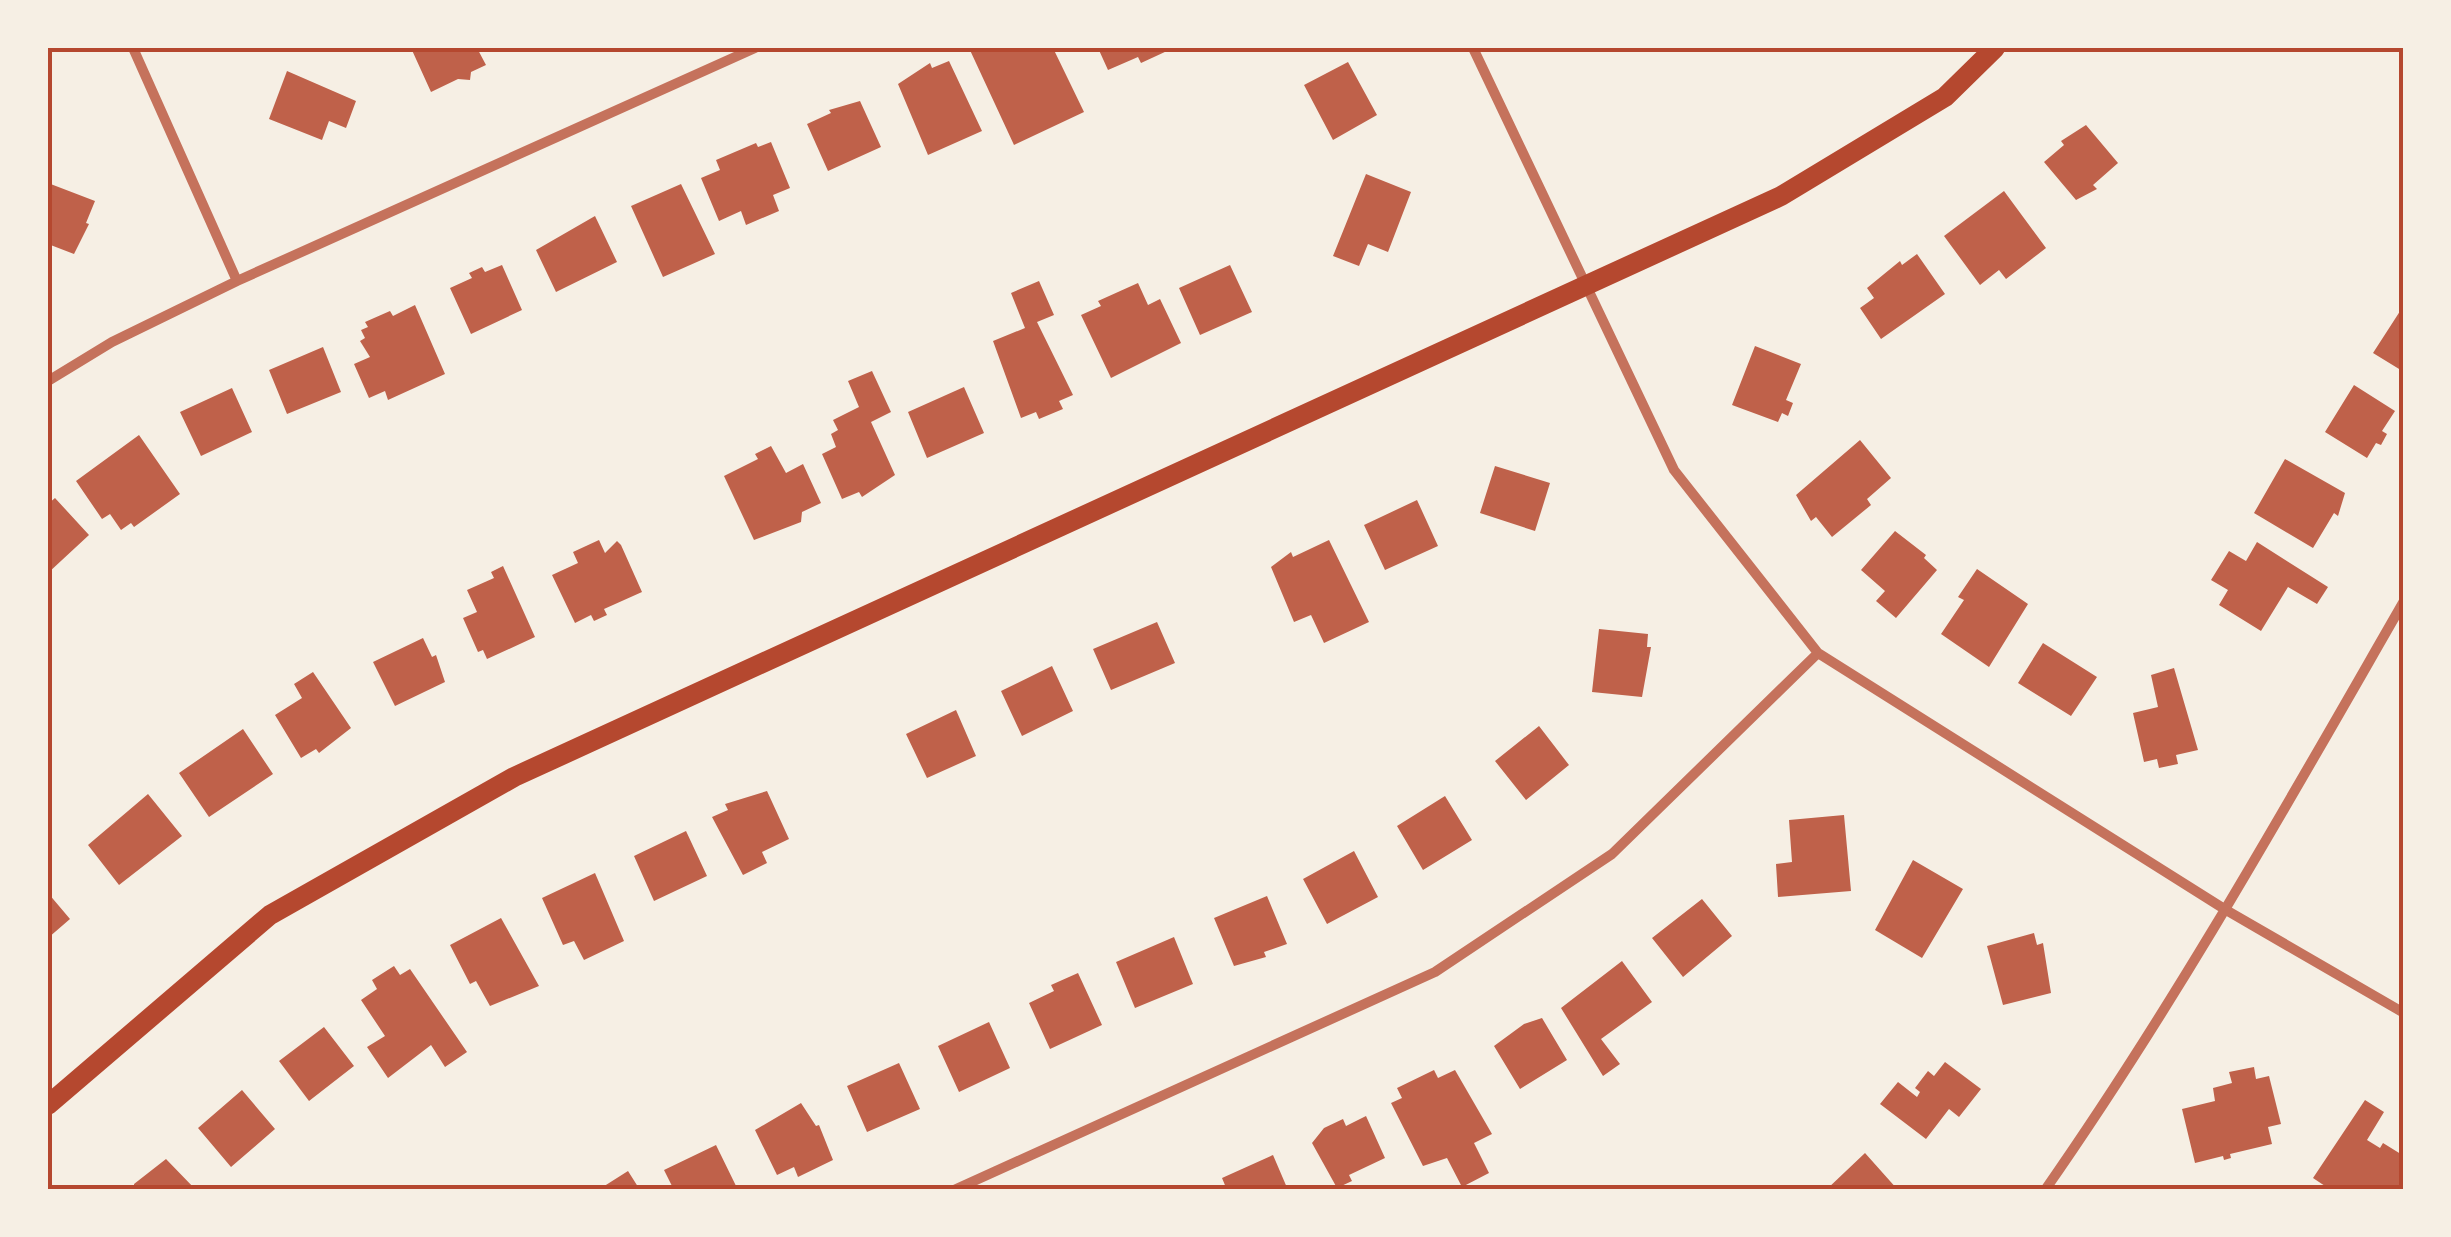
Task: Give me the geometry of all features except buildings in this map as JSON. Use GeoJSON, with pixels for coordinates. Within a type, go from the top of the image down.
{"type":"FeatureCollection","features":[{"type":"Feature","properties":{"kind":"main road"},"geometry":{"type":"LineString","coordinates":[[48,1105],[270,915],[514,777],[1781,196],[1945,97],[1995,48]]}},
{"type":"Feature","properties":{"kind":"street"},"geometry":{"type":"LineString","coordinates":[[133,48],[238,281]]}},
{"type":"Feature","properties":{"kind":"street"},"geometry":{"type":"LineString","coordinates":[[48,381],[112,342],[238,281],[756,48]]}},
{"type":"Feature","properties":{"kind":"street"},"geometry":{"type":"LineString","coordinates":[[1473,48],[1674,470],[1818,653],[2226,910],[2404,1013]]}},
{"type":"Feature","properties":{"kind":"street"},"geometry":{"type":"LineString","coordinates":[[2045,1190],[2105,1104],[2226,910],[2404,602]]}},
{"type":"Feature","properties":{"kind":"street"},"geometry":{"type":"LineString","coordinates":[[954,1190],[1435,972],[1612,854],[1818,653]]}}]}
